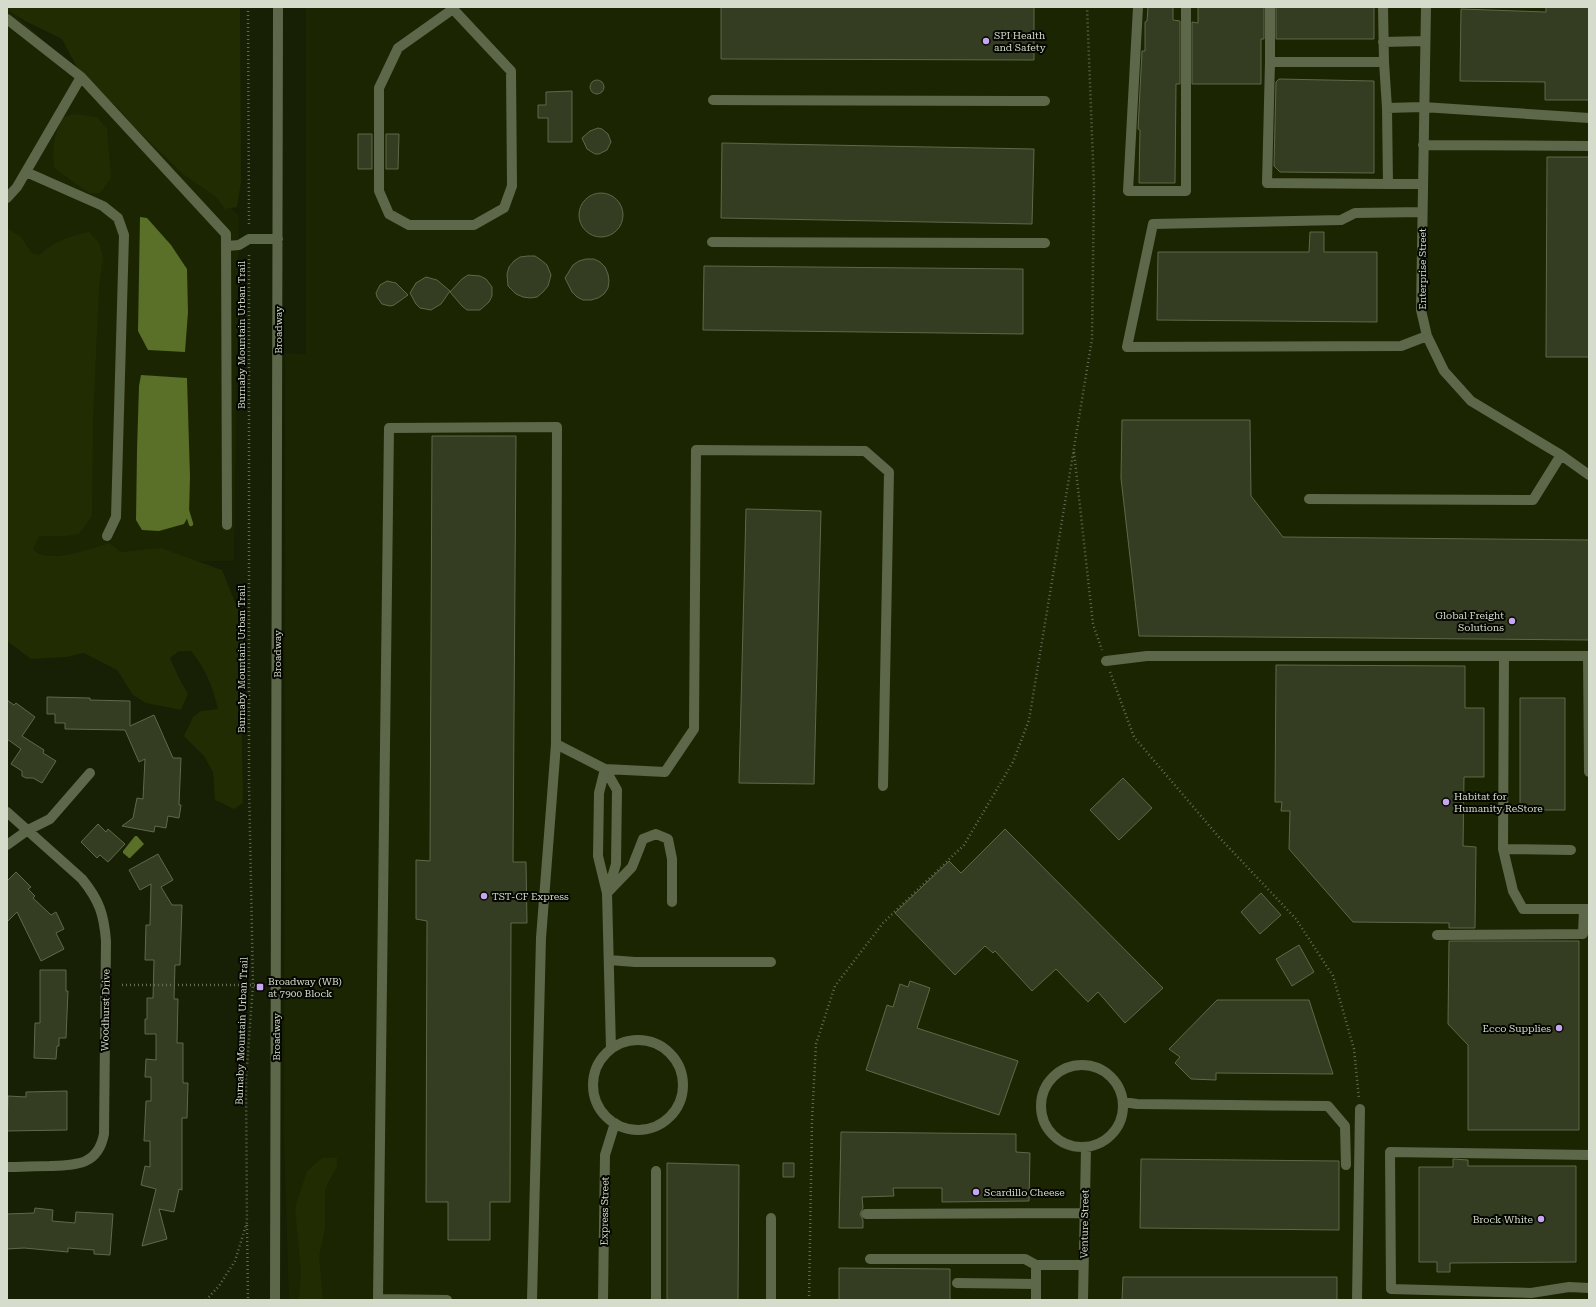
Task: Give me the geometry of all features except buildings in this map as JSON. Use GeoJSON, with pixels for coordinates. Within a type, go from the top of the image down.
{"type":"FeatureCollection","features":[{"type":"Feature","properties":{"kind":"street","name":"Broadway"},"geometry":{"type":"LineString","coordinates":[[275,1300],[278,7]]}},
{"type":"Feature","properties":{"kind":"street"},"geometry":{"type":"LineString","coordinates":[[1138,7],[1128,191],[1186,192],[1186,7]]}},
{"type":"Feature","properties":{"kind":"street"},"geometry":{"type":"LineString","coordinates":[[1270,7],[1267,183],[1422,184]]}},
{"type":"Feature","properties":{"kind":"street"},"geometry":{"type":"LineString","coordinates":[[1383,7],[1388,184]]}},
{"type":"Feature","properties":{"kind":"street","name":"Enterprise Street"},"geometry":{"type":"LineString","coordinates":[[1426,7],[1423,107],[1421,310],[1427,336],[1444,371],[1471,401],[1560,455],[1589,475]]}},
{"type":"Feature","properties":{"kind":"street"},"geometry":{"type":"LineString","coordinates":[[453,8],[511,71],[512,186],[504,208],[474,225],[409,225],[389,214],[379,191],[379,88],[398,48],[453,8]]}},
{"type":"Feature","properties":{"kind":"street"},"geometry":{"type":"LineString","coordinates":[[7,19],[81,78],[226,234],[227,526]]}},
{"type":"Feature","properties":{"kind":"street"},"geometry":{"type":"LineString","coordinates":[[1383,42],[1425,41]]}},
{"type":"Feature","properties":{"kind":"street"},"geometry":{"type":"LineString","coordinates":[[1270,62],[1384,62]]}},
{"type":"Feature","properties":{"kind":"street"},"geometry":{"type":"LineString","coordinates":[[7,198],[17,187],[81,78]]}},
{"type":"Feature","properties":{"kind":"street"},"geometry":{"type":"LineString","coordinates":[[713,100],[1045,101]]}},
{"type":"Feature","properties":{"kind":"street"},"geometry":{"type":"LineString","coordinates":[[1387,108],[1423,107],[1589,118]]}},
{"type":"Feature","properties":{"kind":"street"},"geometry":{"type":"LineString","coordinates":[[1423,145],[1589,146]]}},
{"type":"Feature","properties":{"kind":"street"},"geometry":{"type":"LineString","coordinates":[[26,172],[103,206],[118,218],[124,235],[116,517],[107,536]]}},
{"type":"Feature","properties":{"kind":"street"},"geometry":{"type":"LineString","coordinates":[[1422,212],[1355,212],[1341,220],[1153,224],[1127,347],[1401,346],[1427,336]]}},
{"type":"Feature","properties":{"kind":"street"},"geometry":{"type":"LineString","coordinates":[[227,246],[240,245],[249,239],[278,239]]}},
{"type":"Feature","properties":{"kind":"street"},"geometry":{"type":"LineString","coordinates":[[712,242],[1045,243]]}},
{"type":"Feature","properties":{"kind":"street"},"geometry":{"type":"LineString","coordinates":[[447,1300],[378,1299],[389,428],[557,427],[556,744],[541,938],[532,1300]]}},
{"type":"Feature","properties":{"kind":"street"},"geometry":{"type":"LineString","coordinates":[[556,744],[605,769],[665,772],[694,729],[696,450],[865,451],[889,472],[883,786]]}},
{"type":"Feature","properties":{"kind":"street"},"geometry":{"type":"LineString","coordinates":[[1309,499],[1533,500],[1560,455]]}},
{"type":"Feature","properties":{"kind":"street"},"geometry":{"type":"LineString","coordinates":[[1106,661],[1147,656],[1588,656],[1589,772]]}},
{"type":"Feature","properties":{"kind":"street"},"geometry":{"type":"LineString","coordinates":[[1437,935],[1583,934],[1586,909],[1523,909],[1513,891],[1503,849],[1504,656]]}},
{"type":"Feature","properties":{"kind":"street"},"geometry":{"type":"LineString","coordinates":[[605,769],[617,790],[616,864],[607,893]]}},
{"type":"Feature","properties":{"kind":"street"},"geometry":{"type":"LineString","coordinates":[[605,769],[598,793],[598,856],[607,893],[611,1049]]}},
{"type":"Feature","properties":{"kind":"street"},"geometry":{"type":"LineString","coordinates":[[7,845],[28,830],[50,819],[90,773]]}},
{"type":"Feature","properties":{"kind":"street","name":"Woodhurst Drive"},"geometry":{"type":"LineString","coordinates":[[7,812],[82,879],[96,900],[104,922],[106,940],[104,1134],[102,1143],[98,1151],[89,1159],[77,1165],[7,1167]]}},
{"type":"Feature","properties":{"kind":"street"},"geometry":{"type":"LineString","coordinates":[[607,893],[632,867],[643,839],[656,834],[668,839],[672,860],[672,902]]}},
{"type":"Feature","properties":{"kind":"street"},"geometry":{"type":"LineString","coordinates":[[1503,849],[1571,850]]}},
{"type":"Feature","properties":{"kind":"street"},"geometry":{"type":"LineString","coordinates":[[609,960],[635,962],[771,962]]}},
{"type":"Feature","properties":{"kind":"street"},"geometry":{"type":"LineString","coordinates":[[638,1040],[653,1042],[666,1049],[676,1061],[682,1074],[683,1089],[679,1104],[670,1116],[658,1125],[644,1129],[629,1129],[615,1124],[604,1114],[596,1102],[593,1087],[594,1073],[600,1060],[611,1049],[624,1042],[638,1040]]}},
{"type":"Feature","properties":{"kind":"street"},"geometry":{"type":"LineString","coordinates":[[1086,1065],[1100,1069],[1111,1077],[1119,1088],[1123,1102],[1122,1115],[1118,1127],[1110,1137],[1099,1144],[1086,1148],[1073,1147],[1060,1142],[1049,1132],[1042,1120],[1040,1106],[1042,1093],[1049,1080],[1060,1071],[1072,1066],[1086,1065]]}},
{"type":"Feature","properties":{"kind":"street"},"geometry":{"type":"LineString","coordinates":[[1123,1102],[1137,1104],[1328,1106],[1345,1126],[1346,1165]]}},
{"type":"Feature","properties":{"kind":"street"},"geometry":{"type":"LineString","coordinates":[[1357,1300],[1360,1109]]}},
{"type":"Feature","properties":{"kind":"street","name":"Express Street"},"geometry":{"type":"LineString","coordinates":[[603,1300],[605,1155],[615,1124]]}},
{"type":"Feature","properties":{"kind":"street","name":"Venture Street"},"geometry":{"type":"LineString","coordinates":[[1083,1300],[1086,1148]]}},
{"type":"Feature","properties":{"kind":"street"},"geometry":{"type":"LineString","coordinates":[[1589,1155],[1390,1152],[1391,1289],[1531,1293],[1569,1287],[1589,1288]]}},
{"type":"Feature","properties":{"kind":"street"},"geometry":{"type":"LineString","coordinates":[[656,1171],[656,1300]]}},
{"type":"Feature","properties":{"kind":"street"},"geometry":{"type":"LineString","coordinates":[[866,1214],[1085,1213]]}},
{"type":"Feature","properties":{"kind":"street"},"geometry":{"type":"LineString","coordinates":[[771,1218],[771,1300]]}},
{"type":"Feature","properties":{"kind":"street"},"geometry":{"type":"LineString","coordinates":[[870,1258],[1025,1258],[1036,1265],[1083,1265]]}},
{"type":"Feature","properties":{"kind":"street"},"geometry":{"type":"LineString","coordinates":[[1036,1265],[1036,1300]]}},
{"type":"Feature","properties":{"kind":"street"},"geometry":{"type":"LineString","coordinates":[[957,1283],[1036,1284]]}},
{"type":"Feature","properties":{"kind":"path","name":"Burnaby Mountain Urban Trail"},"geometry":{"type":"LineString","coordinates":[[206,1300],[219,1286],[235,1261],[247,1222],[246,1079],[252,985],[249,783],[248,7]]}},
{"type":"Feature","properties":{"kind":"path"},"geometry":{"type":"LineString","coordinates":[[809,1300],[812,1120],[816,1044],[835,986],[883,923],[964,845],[1013,762],[1029,720],[1092,339],[1094,186],[1087,7]]}},
{"type":"Feature","properties":{"kind":"path"},"geometry":{"type":"LineString","coordinates":[[1074,448],[1093,624],[1134,737],[1218,836],[1296,919],[1333,976],[1354,1049],[1360,1109]]}},
{"type":"Feature","properties":{"kind":"path"},"geometry":{"type":"LineString","coordinates":[[122,986],[252,985],[260,987]]}},
{"type":"Feature","properties":{"kind":"path"},"geometry":{"type":"LineString","coordinates":[[247,1222],[248,1300]]}},
{"type":"Feature","properties":{"kind":"shaded area"},"geometry":{"type":"Polygon","coordinates":[[[7,7],[239,215],[234,561],[7,563],[7,7]]]}},
{"type":"Feature","properties":{"kind":"shaded area"},"geometry":{"type":"Polygon","coordinates":[[[7,7],[240,7],[241,183],[237,207],[225,209],[216,197],[183,174],[134,127],[118,108],[81,75],[62,39],[25,21],[7,9],[7,7]]]}},
{"type":"Feature","properties":{"kind":"shaded area"},"geometry":{"type":"Polygon","coordinates":[[[306,7],[1589,7],[1589,1300],[289,1300],[284,1140],[285,353],[306,354],[306,7]]]}},
{"type":"Feature","properties":{"kind":"shaded area"},"geometry":{"type":"Polygon","coordinates":[[[73,114],[97,117],[107,129],[111,178],[100,193],[89,193],[54,168],[53,155],[57,131],[62,118],[73,114]]]}},
{"type":"Feature","properties":{"kind":"shaded area"},"geometry":{"type":"Polygon","coordinates":[[[140,217],[147,218],[171,245],[187,269],[188,312],[185,352],[148,350],[138,331],[140,217]]]}},
{"type":"Feature","properties":{"kind":"shaded area"},"geometry":{"type":"Polygon","coordinates":[[[7,228],[20,236],[32,253],[39,255],[50,246],[62,240],[89,232],[99,243],[103,257],[99,288],[93,420],[92,516],[79,534],[64,536],[39,536],[33,549],[39,554],[58,556],[81,552],[109,543],[121,552],[161,548],[222,570],[244,624],[241,690],[243,803],[234,809],[215,800],[213,772],[204,756],[184,736],[193,717],[201,711],[218,709],[208,678],[191,651],[179,651],[170,658],[188,694],[181,710],[146,703],[133,695],[117,670],[84,653],[66,657],[31,659],[7,641],[7,228]]]}},
{"type":"Feature","properties":{"kind":"shaded area"},"geometry":{"type":"Polygon","coordinates":[[[141,375],[187,378],[190,477],[189,515],[184,524],[159,531],[142,530],[136,520],[139,386],[141,375]]]}},
{"type":"Feature","properties":{"kind":"shaded area"},"geometry":{"type":"Polygon","coordinates":[[[135,836],[137,836],[144,844],[129,858],[123,853],[123,851],[135,836]]]}},
{"type":"Feature","properties":{"kind":"shaded area"},"geometry":{"type":"Polygon","coordinates":[[[322,1158],[337,1158],[337,1166],[325,1189],[325,1228],[319,1257],[323,1300],[299,1300],[301,1272],[295,1208],[307,1171],[322,1158]]]}},
{"type":"Feature","properties":{"kind":"waterway"},"geometry":{"type":"LineString","coordinates":[[187,511],[191,524]]}},
{"type":"Feature","properties":{"kind":"place","name":"SPI Health and Safety"},"geometry":{"type":"Point","coordinates":[986,41]}},
{"type":"Feature","properties":{"kind":"place","name":"Global Freight Solutions"},"geometry":{"type":"Point","coordinates":[1512,621]}},
{"type":"Feature","properties":{"kind":"place","name":"Habitat for Humanity ReStore"},"geometry":{"type":"Point","coordinates":[1446,802]}},
{"type":"Feature","properties":{"kind":"place","name":"TST-CF Express"},"geometry":{"type":"Point","coordinates":[484,896]}},
{"type":"Feature","properties":{"kind":"place","name":"Broadway (WB) at 7900 Block"},"geometry":{"type":"Point","coordinates":[260,987]}},
{"type":"Feature","properties":{"kind":"place","name":"Ecco Supplies"},"geometry":{"type":"Point","coordinates":[1559,1028]}},
{"type":"Feature","properties":{"kind":"place","name":"Scardillo Cheese"},"geometry":{"type":"Point","coordinates":[976,1192]}},
{"type":"Feature","properties":{"kind":"place","name":"Brock White"},"geometry":{"type":"Point","coordinates":[1541,1219]}}]}
